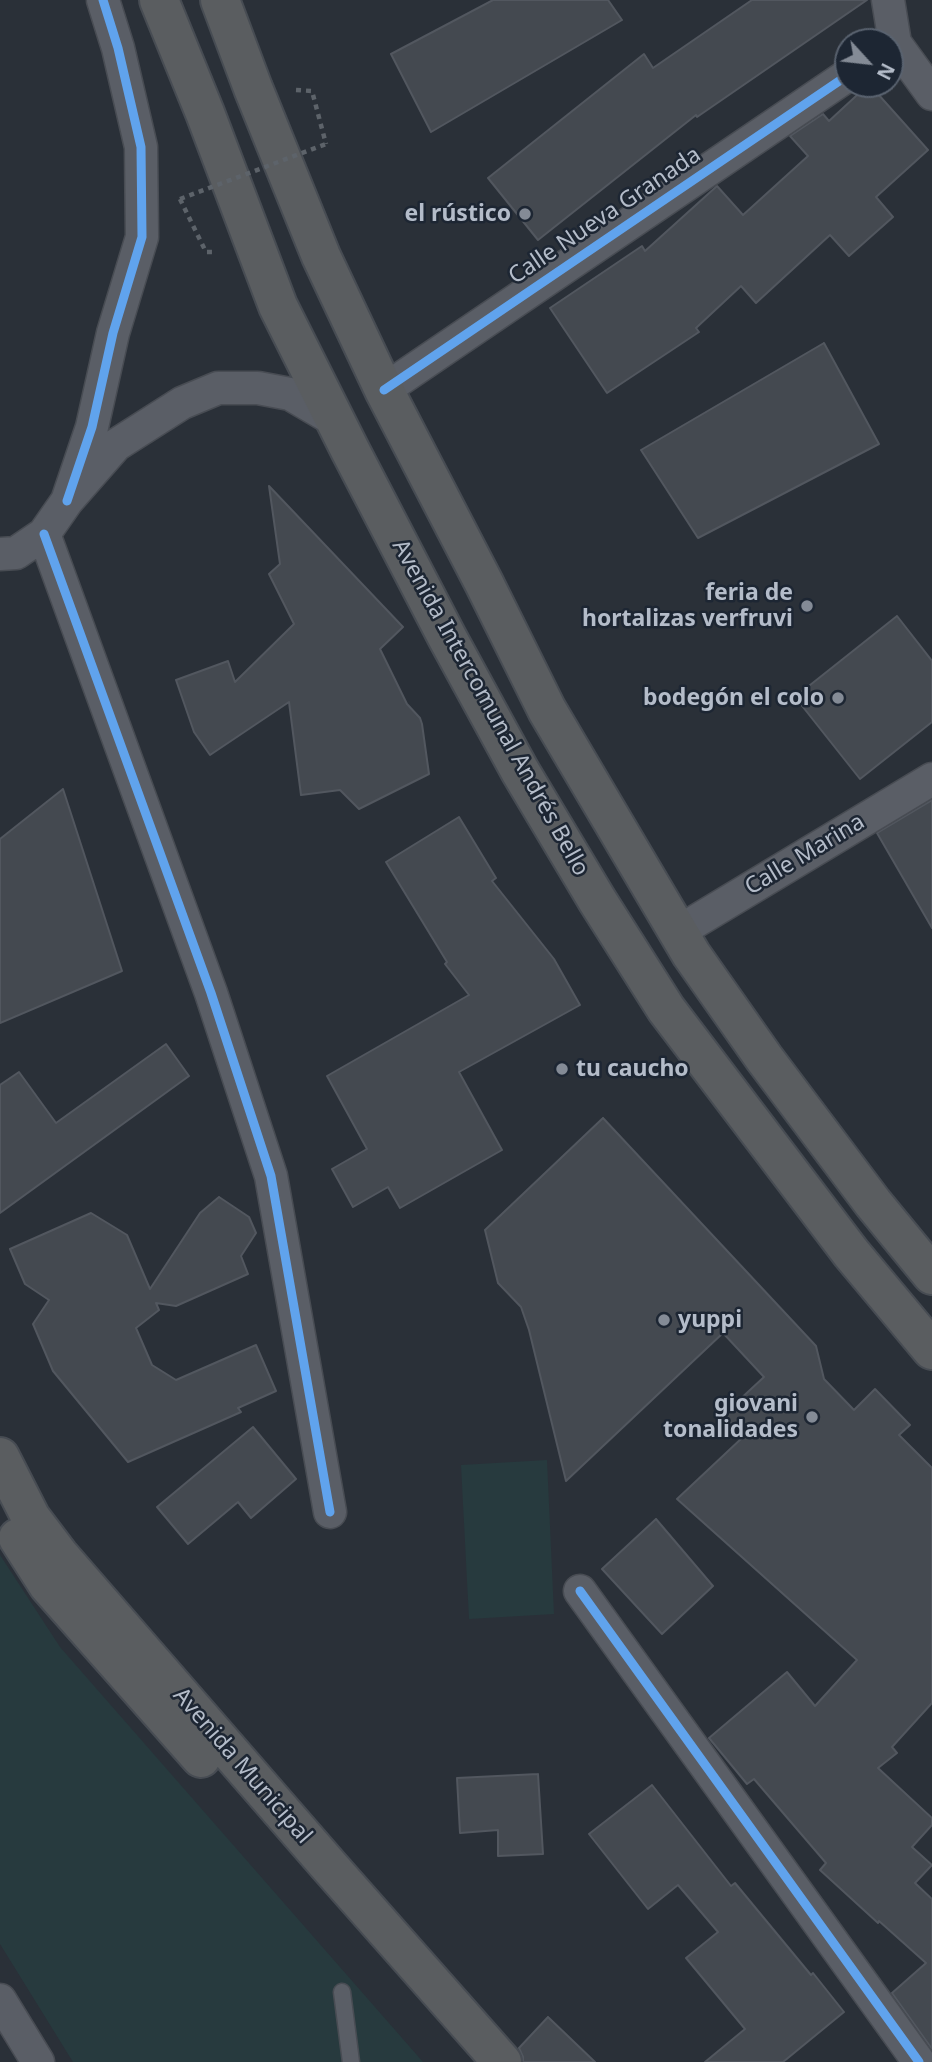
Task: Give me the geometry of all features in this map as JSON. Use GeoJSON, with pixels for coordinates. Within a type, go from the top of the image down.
{"type":"FeatureCollection","features":[{"type":"Feature","properties":{"kind":"highway","name":"Avenida Intercomunal Andrés Bello"},"geometry":{"type":"LineString","coordinates":[[159,0],[278,306],[447,637],[520,771],[666,1009],[851,1253],[932,1350]]}},
{"type":"Feature","properties":{"kind":"highway"},"geometry":{"type":"LineString","coordinates":[[220,0],[321,256],[384,390],[547,710],[691,954],[764,1058],[873,1203],[932,1275]]}},
{"type":"Feature","properties":{"kind":"highway","name":"Avenida Municipal"},"geometry":{"type":"LineString","coordinates":[[0,1457],[31,1518],[174,1708],[316,1885],[471,2062]]}},
{"type":"Feature","properties":{"kind":"highway","name":"Avenida Municipal"},"geometry":{"type":"LineString","coordinates":[[0,1510],[48,1585],[174,1708],[502,2062]]}},
{"type":"Feature","properties":{"kind":"street"},"geometry":{"type":"LineString","coordinates":[[67,502],[92,427],[113,333],[142,237],[141,147],[118,48],[103,0]]}},
{"type":"Feature","properties":{"kind":"street"},"geometry":{"type":"LineString","coordinates":[[888,0],[890,28]]}},
{"type":"Feature","properties":{"kind":"street"},"geometry":{"type":"LineString","coordinates":[[904,60],[932,94]]}},
{"type":"Feature","properties":{"kind":"street","name":"Calle Nueva Granada"},"geometry":{"type":"LineString","coordinates":[[384,390],[834,85]]}},
{"type":"Feature","properties":{"kind":"street"},"geometry":{"type":"LineString","coordinates":[[0,554],[16,553],[44,534],[67,502],[116,445],[182,403],[218,388],[258,388],[290,394],[335,421]]}},
{"type":"Feature","properties":{"kind":"street"},"geometry":{"type":"LineString","coordinates":[[44,534],[211,993],[271,1176],[330,1512]]}},
{"type":"Feature","properties":{"kind":"street","name":"Calle Marina"},"geometry":{"type":"LineString","coordinates":[[678,932],[932,779]]}},
{"type":"Feature","properties":{"kind":"street"},"geometry":{"type":"LineString","coordinates":[[580,1591],[919,2062]]}},
{"type":"Feature","properties":{"kind":"street"},"geometry":{"type":"LineString","coordinates":[[0,2000],[38,2062]]}},
{"type":"Feature","properties":{"kind":"lane"},"geometry":{"type":"LineString","coordinates":[[342,1992],[351,2062]]}},
{"type":"Feature","properties":{"kind":"path"},"geometry":{"type":"LineString","coordinates":[[180,199],[326,144]]}},
{"type":"Feature","properties":{"kind":"green space"},"geometry":{"type":"Polygon","coordinates":[[[547,1460],[554,1614],[469,1619],[461,1465],[547,1460]]]}},
{"type":"Feature","properties":{"kind":"green space"},"geometry":{"type":"Polygon","coordinates":[[[0,1555],[60,1647],[423,2062],[73,2062],[0,1944],[0,1555]]]}},
{"type":"Feature","properties":{"kind":"building"},"geometry":{"type":"Polygon","coordinates":[[[493,0],[608,0],[622,20],[431,132],[391,54],[493,0]]]}},
{"type":"Feature","properties":{"kind":"building"},"geometry":{"type":"Polygon","coordinates":[[[752,0],[867,0],[697,117],[696,115],[538,240],[488,178],[644,54],[653,68],[752,0]]]}},
{"type":"Feature","properties":{"kind":"building"},"geometry":{"type":"Polygon","coordinates":[[[854,98],[882,98],[928,150],[876,197],[893,217],[849,256],[830,235],[756,303],[741,286],[696,328],[699,332],[607,393],[550,308],[642,246],[645,251],[717,186],[743,215],[808,156],[790,136],[823,114],[829,121],[854,98]]]}},
{"type":"Feature","properties":{"kind":"building"},"geometry":{"type":"Polygon","coordinates":[[[824,343],[879,444],[698,538],[641,450],[824,343]]]}},
{"type":"Feature","properties":{"kind":"building"},"geometry":{"type":"Polygon","coordinates":[[[269,486],[403,627],[380,649],[407,704],[420,718],[429,774],[359,809],[340,790],[301,795],[289,702],[210,755],[194,732],[176,680],[228,661],[235,682],[294,624],[269,574],[280,564],[269,486]]]}},
{"type":"Feature","properties":{"kind":"building"},"geometry":{"type":"Polygon","coordinates":[[[897,616],[932,661],[932,722],[860,779],[795,697],[897,616]]]}},
{"type":"Feature","properties":{"kind":"building"},"geometry":{"type":"Polygon","coordinates":[[[63,789],[122,971],[0,1023],[0,839],[63,789]]]}},
{"type":"Feature","properties":{"kind":"building"},"geometry":{"type":"Polygon","coordinates":[[[932,800],[932,928],[877,833],[932,800]]]}},
{"type":"Feature","properties":{"kind":"building"},"geometry":{"type":"Polygon","coordinates":[[[459,817],[496,878],[492,881],[554,959],[580,1005],[459,1072],[502,1150],[400,1208],[388,1187],[353,1207],[332,1169],[367,1149],[327,1076],[469,995],[445,964],[447,962],[386,862],[459,817]]]}},
{"type":"Feature","properties":{"kind":"building"},"geometry":{"type":"Polygon","coordinates":[[[166,1044],[189,1076],[0,1213],[0,1085],[19,1072],[56,1123],[166,1044]]]}},
{"type":"Feature","properties":{"kind":"building"},"geometry":{"type":"Polygon","coordinates":[[[603,1118],[816,1346],[824,1379],[854,1410],[875,1389],[910,1425],[899,1435],[932,1468],[932,1703],[892,1747],[897,1753],[878,1768],[932,1818],[932,1825],[912,1847],[932,1865],[915,1883],[932,1899],[932,2049],[892,1993],[926,1963],[820,1870],[826,1863],[754,1779],[747,1784],[709,1738],[787,1672],[815,1706],[857,1660],[677,1499],[743,1437],[723,1415],[764,1377],[723,1333],[566,1481],[529,1330],[521,1307],[498,1283],[485,1230],[603,1118]]]}},
{"type":"Feature","properties":{"kind":"building"},"geometry":{"type":"Polygon","coordinates":[[[219,1197],[249,1217],[256,1233],[241,1256],[248,1274],[176,1306],[156,1303],[159,1310],[136,1328],[152,1365],[176,1380],[256,1345],[276,1391],[238,1408],[241,1412],[128,1462],[53,1371],[33,1324],[49,1300],[25,1284],[10,1249],[91,1213],[127,1235],[150,1289],[200,1213],[219,1197]]]}},
{"type":"Feature","properties":{"kind":"building"},"geometry":{"type":"Polygon","coordinates":[[[253,1427],[296,1479],[251,1518],[238,1502],[188,1544],[157,1507],[253,1427]]]}},
{"type":"Feature","properties":{"kind":"building"},"geometry":{"type":"Polygon","coordinates":[[[656,1519],[713,1586],[662,1634],[602,1569],[656,1519]]]}},
{"type":"Feature","properties":{"kind":"building"},"geometry":{"type":"Polygon","coordinates":[[[538,1774],[543,1854],[498,1856],[498,1830],[460,1833],[457,1778],[538,1774]]]}},
{"type":"Feature","properties":{"kind":"building"},"geometry":{"type":"Polygon","coordinates":[[[652,1785],[731,1886],[735,1883],[844,2012],[783,2062],[705,2062],[745,2029],[686,1958],[718,1932],[678,1885],[648,1909],[589,1834],[652,1785]]]}},
{"type":"Feature","properties":{"kind":"building"},"geometry":{"type":"Polygon","coordinates":[[[548,2017],[595,2062],[523,2062],[519,2048],[548,2017]]]}},
{"type":"Feature","properties":{"kind":"cycle path"},"geometry":{"type":"LineString","coordinates":[[67,501],[92,427],[113,333],[142,237],[141,147],[118,48],[103,0]]}},
{"type":"Feature","properties":{"kind":"cycle path"},"geometry":{"type":"LineString","coordinates":[[384,390],[834,85]]}},
{"type":"Feature","properties":{"kind":"cycle path"},"geometry":{"type":"LineString","coordinates":[[44,534],[211,993],[271,1176],[330,1512]]}},
{"type":"Feature","properties":{"kind":"cycle path"},"geometry":{"type":"LineString","coordinates":[[580,1591],[919,2062]]}},
{"type":"Feature","properties":{"kind":"place","name":"el rústico"},"geometry":{"type":"Point","coordinates":[525,214]}},
{"type":"Feature","properties":{"kind":"place","name":"feria de hortalizas verfruvi"},"geometry":{"type":"Point","coordinates":[807,606]}},
{"type":"Feature","properties":{"kind":"place","name":"bodegón el colo"},"geometry":{"type":"Point","coordinates":[838,698]}},
{"type":"Feature","properties":{"kind":"place","name":"tu caucho"},"geometry":{"type":"Point","coordinates":[562,1069]}},
{"type":"Feature","properties":{"kind":"place","name":"yuppi"},"geometry":{"type":"Point","coordinates":[664,1320]}},
{"type":"Feature","properties":{"kind":"place","name":"giovani tonalidades"},"geometry":{"type":"Point","coordinates":[812,1417]}}]}
